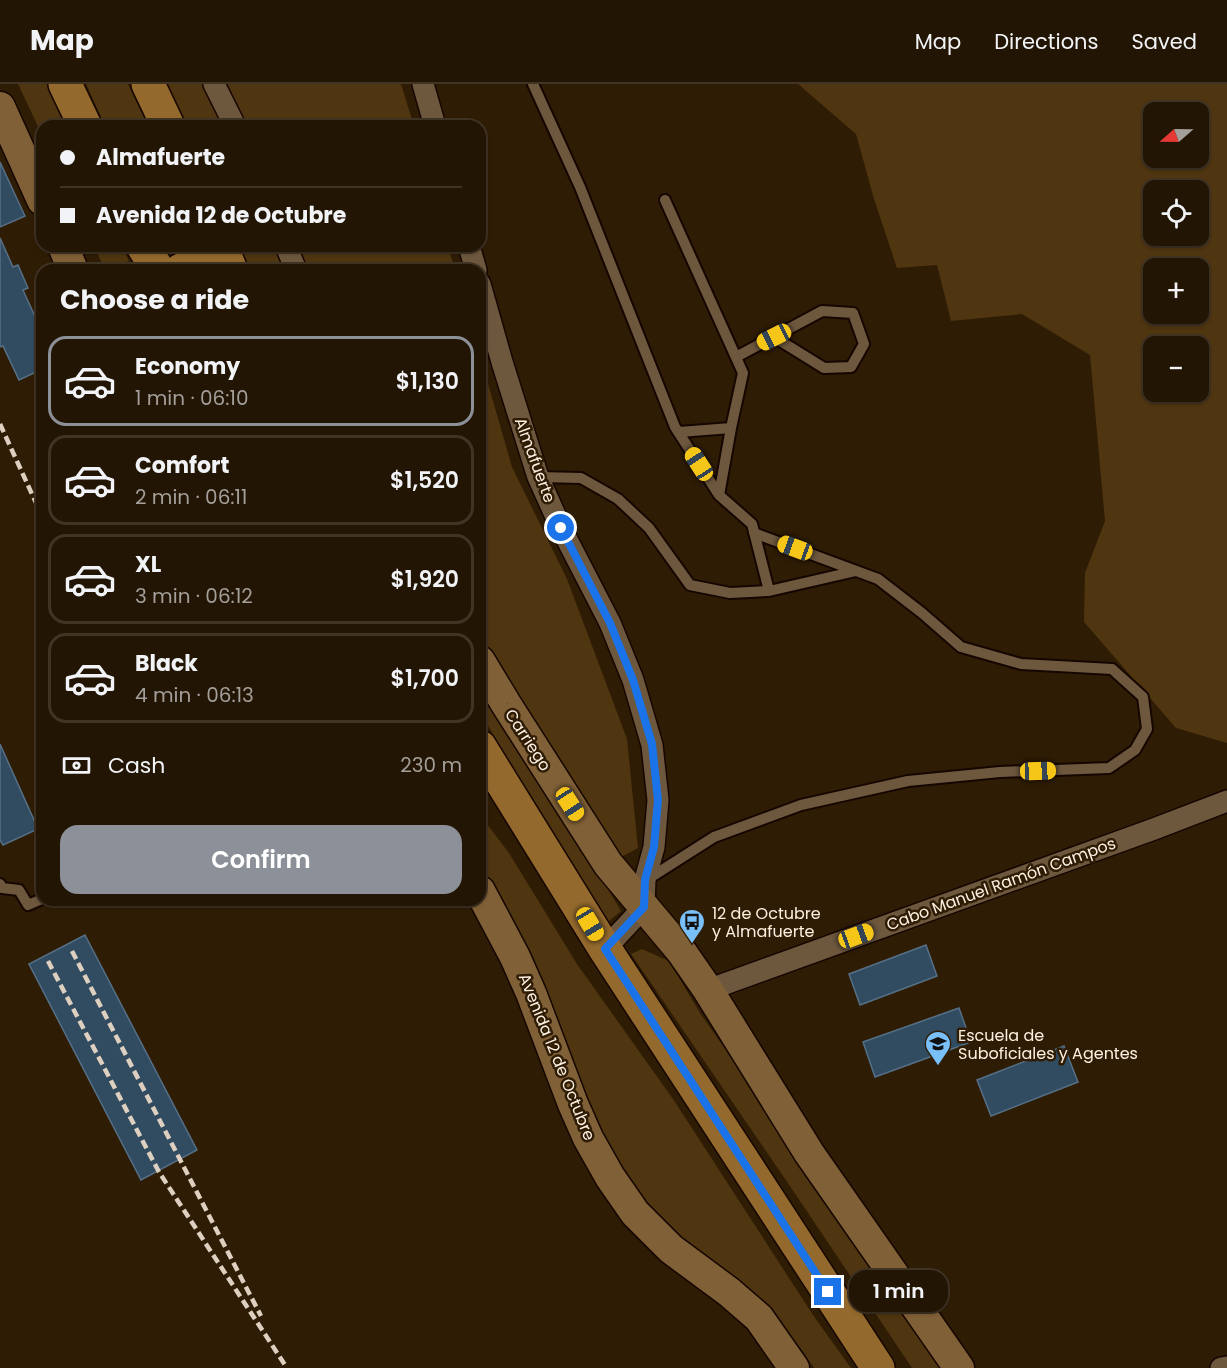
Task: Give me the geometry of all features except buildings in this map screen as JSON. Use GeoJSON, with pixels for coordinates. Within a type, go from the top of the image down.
{"type":"FeatureCollection","features":[{"type":"Feature","properties":{"kind":"main road"},"geometry":{"type":"LineString","coordinates":[[65,84],[82,120]]}},
{"type":"Feature","properties":{"kind":"main road"},"geometry":{"type":"LineString","coordinates":[[148,84],[165,120]]}},
{"type":"Feature","properties":{"kind":"main road"},"geometry":{"type":"LineString","coordinates":[[177,264],[195,263],[206,252]]}},
{"type":"Feature","properties":{"kind":"main road"},"geometry":{"type":"LineString","coordinates":[[486,757],[605,949],[878,1368]]}},
{"type":"Feature","properties":{"kind":"street"},"geometry":{"type":"LineString","coordinates":[[214,84],[232,120]]}},
{"type":"Feature","properties":{"kind":"street"},"geometry":{"type":"LineString","coordinates":[[423,84],[433,120]]}},
{"type":"Feature","properties":{"kind":"street"},"geometry":{"type":"LineString","coordinates":[[0,106],[36,187]]}},
{"type":"Feature","properties":{"kind":"street","name":"Almafuerte"},"geometry":{"type":"LineString","coordinates":[[486,305],[538,477],[561,528],[610,623],[633,680],[652,744],[658,800],[654,847],[645,894]]}},
{"type":"Feature","properties":{"kind":"street","name":"Carriego"},"geometry":{"type":"LineString","coordinates":[[486,671],[608,864],[645,894],[708,990]]}},
{"type":"Feature","properties":{"kind":"street","name":"Cabo Manuel Ramón Campos"},"geometry":{"type":"LineString","coordinates":[[708,990],[1227,801]]}},
{"type":"Feature","properties":{"kind":"street"},"geometry":{"type":"LineString","coordinates":[[605,949],[645,894]]}},
{"type":"Feature","properties":{"kind":"street","name":"Avenida 12 de Octubre"},"geometry":{"type":"LineString","coordinates":[[486,902],[531,993],[588,1138],[610,1176],[635,1213],[671,1250],[729,1292],[759,1318],[794,1368]]}},
{"type":"Feature","properties":{"kind":"street"},"geometry":{"type":"LineString","coordinates":[[708,990],[809,1153],[959,1368]]}},
{"type":"Feature","properties":{"kind":"street"},"geometry":{"type":"LineString","coordinates":[[1221,1368],[1227,1367]]}},
{"type":"Feature","properties":{"kind":"lane"},"geometry":{"type":"LineString","coordinates":[[533,84],[580,187],[675,427],[719,495],[752,524],[769,591]]}},
{"type":"Feature","properties":{"kind":"lane"},"geometry":{"type":"LineString","coordinates":[[665,200],[743,373],[719,495]]}},
{"type":"Feature","properties":{"kind":"lane"},"geometry":{"type":"LineString","coordinates":[[736,357],[822,311],[853,313],[864,345],[851,367],[824,368],[774,337]]}},
{"type":"Feature","properties":{"kind":"lane"},"geometry":{"type":"LineString","coordinates":[[679,432],[731,428]]}},
{"type":"Feature","properties":{"kind":"lane"},"geometry":{"type":"LineString","coordinates":[[538,477],[581,478],[618,499],[649,528],[690,585],[730,593],[769,591],[855,571]]}},
{"type":"Feature","properties":{"kind":"lane"},"geometry":{"type":"LineString","coordinates":[[645,894],[714,837],[801,805],[908,781],[1000,772],[1109,768],[1135,750],[1147,729],[1143,697],[1112,669],[1022,664],[961,647],[878,579],[754,533]]}},
{"type":"Feature","properties":{"kind":"lane"},"geometry":{"type":"LineString","coordinates":[[0,884],[2,888],[19,890],[28,905],[36,902]]}},
{"type":"Feature","properties":{"kind":"shaded area"},"geometry":{"type":"Polygon","coordinates":[[[18,84],[47,84],[63,120],[36,120],[36,122],[18,84]]]}},
{"type":"Feature","properties":{"kind":"shaded area"},"geometry":{"type":"Polygon","coordinates":[[[86,84],[128,84],[145,120],[102,120],[86,84]]]}},
{"type":"Feature","properties":{"kind":"shaded area"},"geometry":{"type":"Polygon","coordinates":[[[165,84],[204,84],[223,120],[185,120],[165,84]]]}},
{"type":"Feature","properties":{"kind":"shaded area"},"geometry":{"type":"Polygon","coordinates":[[[223,84],[401,84],[412,120],[238,120],[223,84]]]}},
{"type":"Feature","properties":{"kind":"shaded area"},"geometry":{"type":"Polygon","coordinates":[[[798,84],[1227,84],[1227,743],[1176,728],[1084,622],[1085,573],[1105,521],[1090,355],[1022,314],[951,321],[937,265],[897,268],[874,199],[856,134],[798,84]]]}},
{"type":"Feature","properties":{"kind":"shaded area"},"geometry":{"type":"Polygon","coordinates":[[[97,252],[125,252],[129,261],[123,264],[102,264],[97,252]]]}},
{"type":"Feature","properties":{"kind":"shaded area"},"geometry":{"type":"Polygon","coordinates":[[[242,252],[282,252],[288,264],[248,264],[242,252]]]}},
{"type":"Feature","properties":{"kind":"shaded area"},"geometry":{"type":"Polygon","coordinates":[[[297,252],[450,252],[453,264],[302,264],[297,252]]]}},
{"type":"Feature","properties":{"kind":"shaded area"},"geometry":{"type":"Polygon","coordinates":[[[486,377],[512,467],[567,579],[627,739],[638,848],[616,860],[486,650],[486,377]]]}},
{"type":"Feature","properties":{"kind":"shaded area"},"geometry":{"type":"Polygon","coordinates":[[[486,683],[621,911],[608,922],[486,722],[486,683]]]}},
{"type":"Feature","properties":{"kind":"shaded area"},"geometry":{"type":"Polygon","coordinates":[[[486,823],[509,853],[577,964],[673,1099],[815,1318],[851,1368],[814,1368],[801,1349],[772,1318],[653,1219],[624,1185],[539,987],[486,880],[486,823]]]}},
{"type":"Feature","properties":{"kind":"shaded area"},"geometry":{"type":"Polygon","coordinates":[[[642,949],[669,961],[700,1013],[920,1327],[944,1368],[912,1368],[631,954],[642,949]]]}},
{"type":"Feature","properties":{"kind":"railway"},"geometry":{"type":"LineString","coordinates":[[0,424],[36,503]]}},
{"type":"Feature","properties":{"kind":"railway"},"geometry":{"type":"LineString","coordinates":[[72,951],[261,1316]]}},
{"type":"Feature","properties":{"kind":"railway"},"geometry":{"type":"LineString","coordinates":[[48,961],[159,1172],[287,1368]]}},
{"type":"Feature","properties":{"kind":"place","name":"12 de Octubre y Almafuerte"},"geometry":{"type":"Point","coordinates":[692,945]}},
{"type":"Feature","properties":{"kind":"place","name":"Escuela de Suboficiales y Agentes"},"geometry":{"type":"Point","coordinates":[938,1067]}},
{"type":"Feature","properties":{"kind":"route"},"geometry":{"type":"LineString","coordinates":[[561,528],[610,623],[633,680],[652,744],[658,800],[654,847],[645,880],[644,907],[605,949],[828,1292]]}}]}
